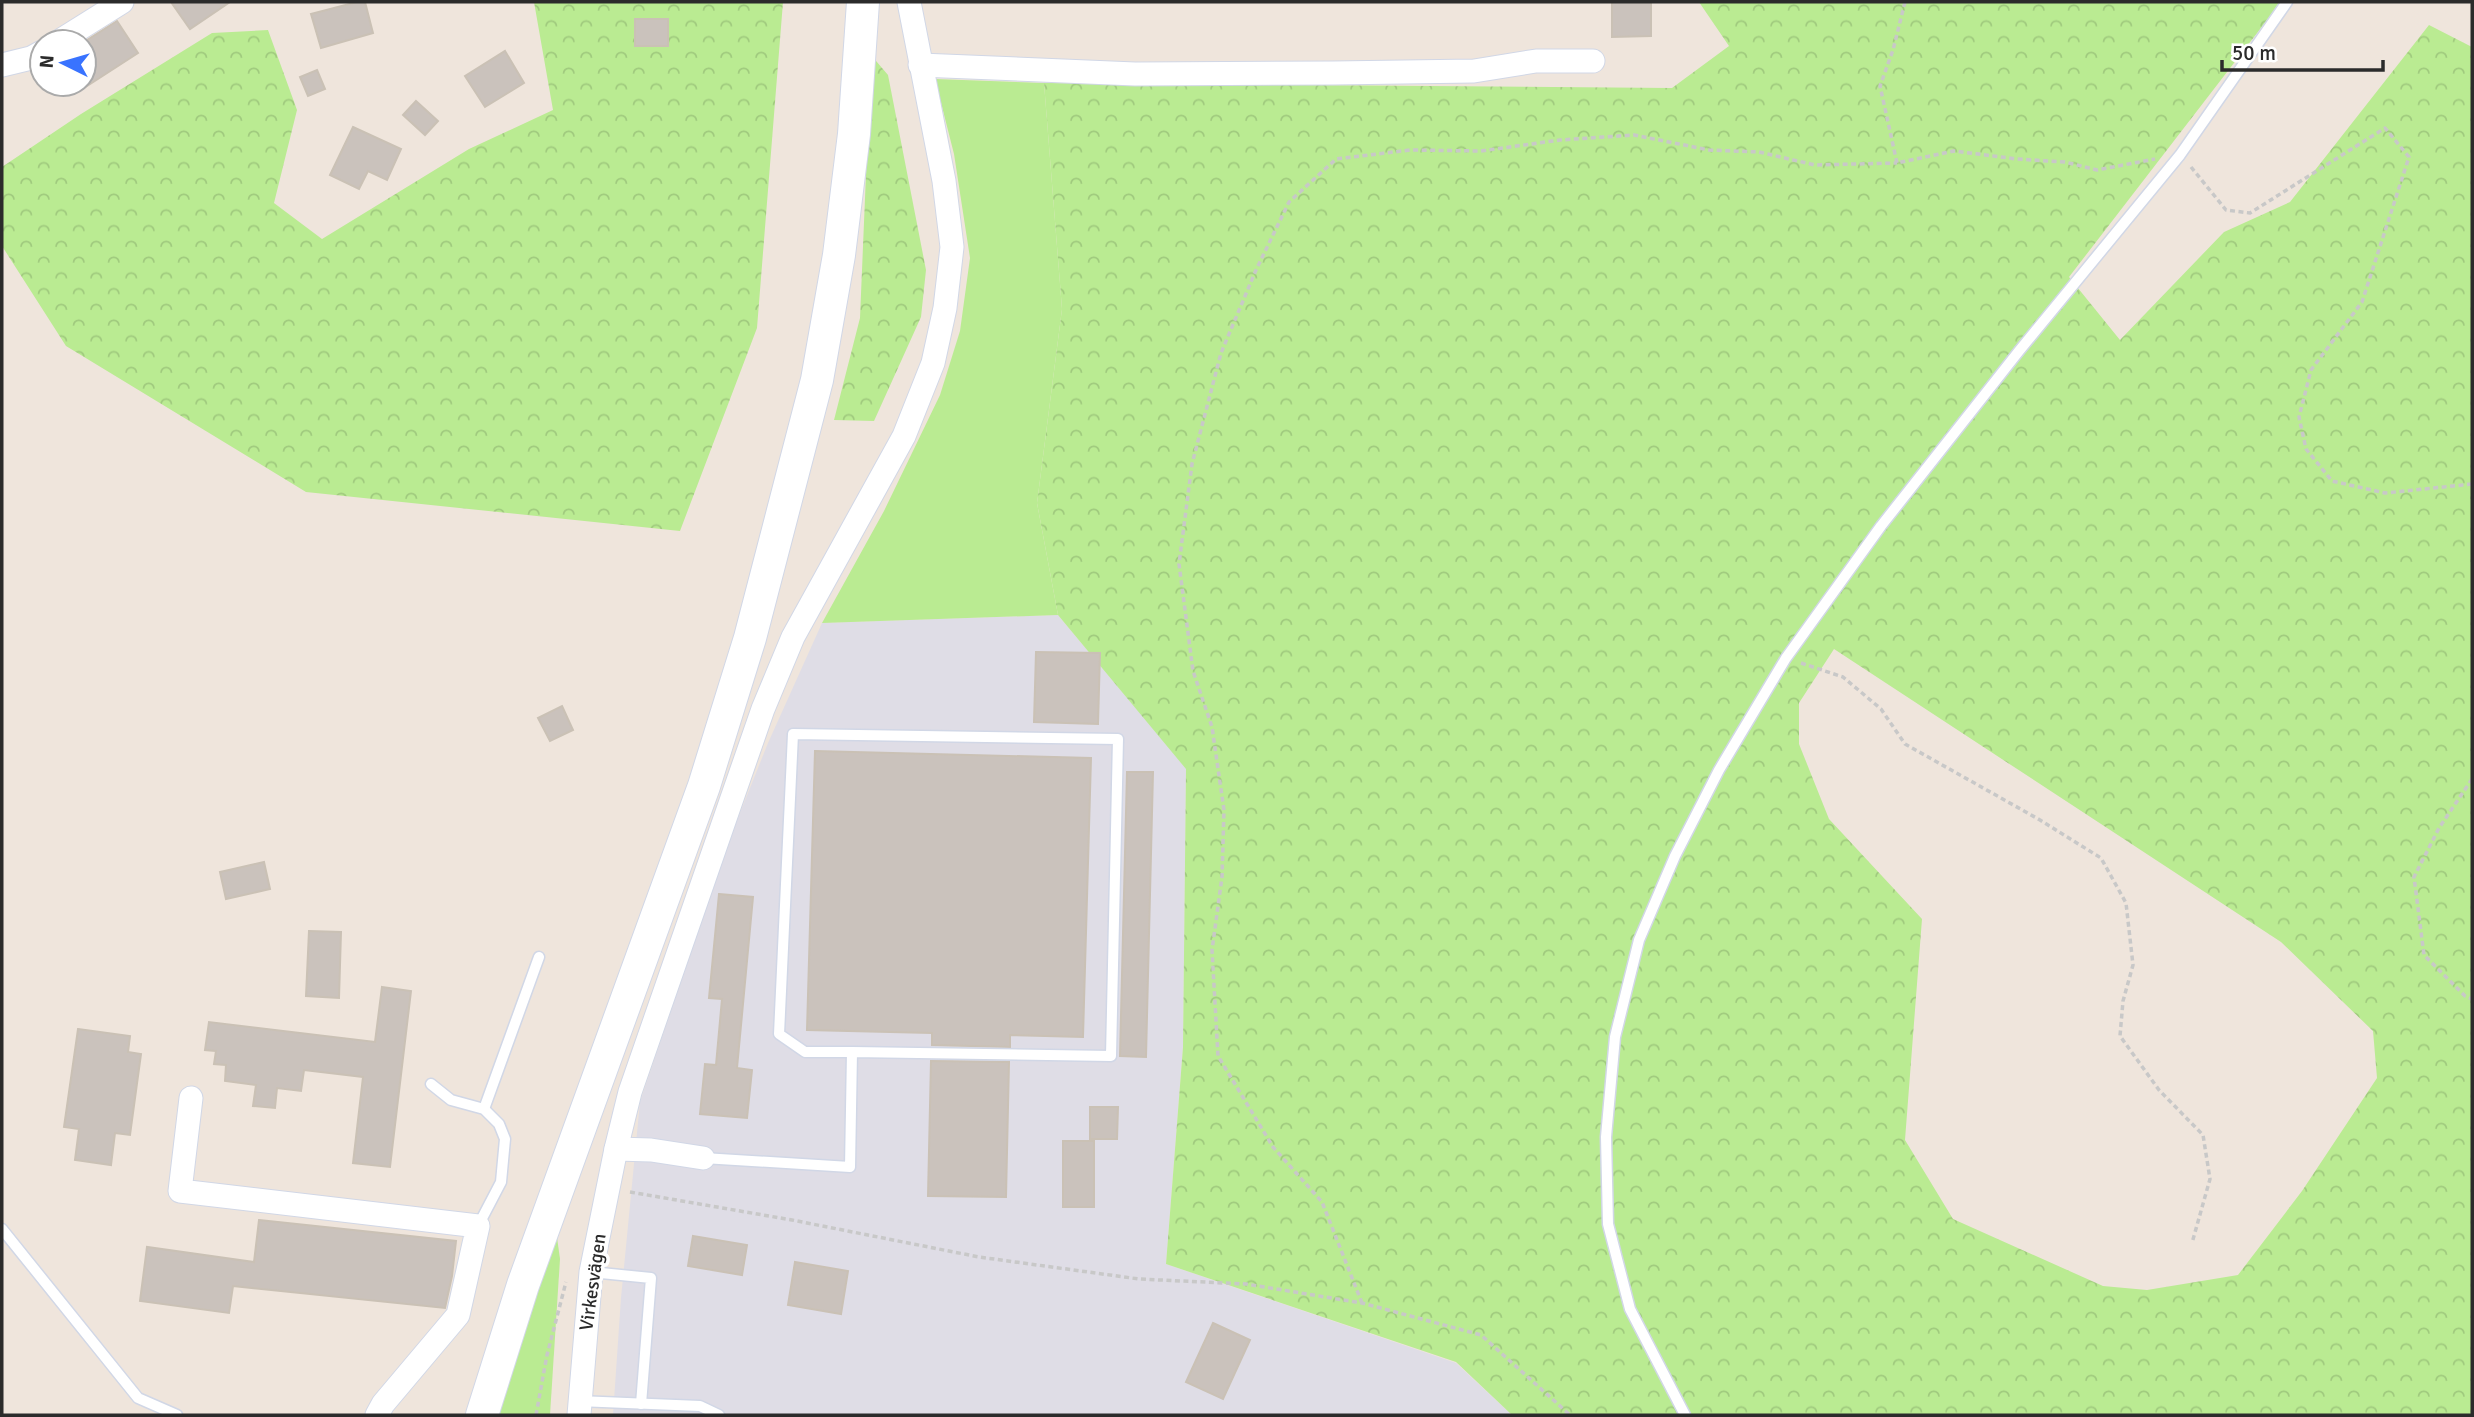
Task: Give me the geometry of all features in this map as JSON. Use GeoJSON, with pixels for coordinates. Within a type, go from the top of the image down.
{"type":"FeatureCollection","features":[{"type":"Feature","properties":{"kind":"main road"},"geometry":{"type":"LineString","coordinates":[[482,1415],[523,1284],[704,786],[750,638],[819,367],[839,255],[852,147],[863,2]]}},
{"type":"Feature","properties":{"kind":"street"},"geometry":{"type":"LineString","coordinates":[[80,28],[122,2]]}},
{"type":"Feature","properties":{"kind":"street","name":"Virkesvägen"},"geometry":{"type":"LineString","coordinates":[[579,1408],[591,1272],[630,1092],[764,709],[793,637],[904,436],[933,363],[945,308],[952,247],[944,181],[909,2]]}},
{"type":"Feature","properties":{"kind":"street"},"geometry":{"type":"LineString","coordinates":[[2,65],[28,59]]}},
{"type":"Feature","properties":{"kind":"street"},"geometry":{"type":"LineString","coordinates":[[920,65],[1135,74],[1333,73],[1474,71],[1536,61],[1593,61]]}},
{"type":"Feature","properties":{"kind":"street"},"geometry":{"type":"LineString","coordinates":[[191,1098],[180,1191],[478,1226],[458,1315],[383,1404],[377,1415]]}},
{"type":"Feature","properties":{"kind":"street"},"geometry":{"type":"LineString","coordinates":[[616,1149],[651,1150],[703,1158]]}},
{"type":"Feature","properties":{"kind":"lane"},"geometry":{"type":"LineString","coordinates":[[1685,1415],[1630,1309],[1608,1224],[1606,1137],[1615,1037],[1640,940],[1675,856],[1719,770],[1786,658],[1889,515],[2180,155],[2287,2]]}},
{"type":"Feature","properties":{"kind":"lane"},"geometry":{"type":"LineString","coordinates":[[793,734],[1118,740],[1111,1056],[852,1052],[805,1052],[779,1034],[793,734]]}},
{"type":"Feature","properties":{"kind":"lane"},"geometry":{"type":"LineString","coordinates":[[484,1109],[539,957]]}},
{"type":"Feature","properties":{"kind":"lane"},"geometry":{"type":"LineString","coordinates":[[703,1158],[850,1167],[852,1052]]}},
{"type":"Feature","properties":{"kind":"lane"},"geometry":{"type":"LineString","coordinates":[[431,1084],[451,1100],[484,1109],[499,1124],[505,1139],[501,1182],[478,1226]]}},
{"type":"Feature","properties":{"kind":"lane"},"geometry":{"type":"LineString","coordinates":[[2,1229],[138,1398],[177,1415]]}},
{"type":"Feature","properties":{"kind":"lane"},"geometry":{"type":"LineString","coordinates":[[591,1272],[651,1278],[641,1404]]}},
{"type":"Feature","properties":{"kind":"lane"},"geometry":{"type":"LineString","coordinates":[[579,1408],[641,1404],[700,1406],[719,1415]]}},
{"type":"Feature","properties":{"kind":"path"},"geometry":{"type":"LineString","coordinates":[[1897,163],[1880,86],[1893,51],[1905,2]]}},
{"type":"Feature","properties":{"kind":"path"},"geometry":{"type":"LineString","coordinates":[[1362,1303],[1322,1202],[1273,1147],[1218,1056],[1212,950],[1222,877],[1224,810],[1212,727],[1193,671],[1179,564],[1195,451],[1221,353],[1256,270],[1289,202],[1336,159],[1410,150],[1481,151],[1559,140],[1634,135],[1709,150],[1759,152],[1815,165],[1897,163],[1954,152],[2065,162],[2097,170],[2180,155],[2226,209],[2250,213],[2385,128],[2409,157],[2362,302],[2311,370],[2299,417],[2306,449],[2332,481],[2385,493],[2472,484]]}},
{"type":"Feature","properties":{"kind":"path"},"geometry":{"type":"LineString","coordinates":[[1786,658],[1843,677],[1881,709],[1905,744],[2040,820],[2101,858],[2126,902],[2133,965],[2123,1001],[2119,1036],[2159,1090],[2203,1135],[2210,1178],[2192,1244]]}},
{"type":"Feature","properties":{"kind":"path"},"geometry":{"type":"LineString","coordinates":[[2472,779],[2439,828],[2414,877],[2424,955],[2465,996],[2472,999]]}},
{"type":"Feature","properties":{"kind":"path"},"geometry":{"type":"LineString","coordinates":[[608,1188],[792,1220],[979,1257],[1139,1279],[1246,1284],[1362,1303],[1481,1335],[1570,1415]]}},
{"type":"Feature","properties":{"kind":"shaded area"},"geometry":{"type":"Polygon","coordinates":[[[1058,615],[1186,768],[1183,1047],[1166,1264],[1456,1363],[1512,1415],[613,1415],[640,1102],[710,888],[768,743],[822,623],[1058,615]]]}},
{"type":"Feature","properties":{"kind":"green space"},"geometry":{"type":"Polygon","coordinates":[[[534,2],[783,2],[757,328],[680,531],[306,492],[66,346],[2,246],[2,167],[81,114],[212,33],[268,30],[297,110],[274,203],[322,239],[469,149],[553,110],[534,2]]]}},
{"type":"Feature","properties":{"kind":"green space"},"geometry":{"type":"Polygon","coordinates":[[[1699,2],[2281,2],[2069,277],[2120,340],[2224,232],[2290,202],[2429,25],[2472,47],[2472,1415],[1512,1415],[1456,1362],[1166,1264],[1183,1047],[1186,769],[1058,615],[1037,503],[1062,309],[1044,83],[1672,88],[1729,46],[1699,2]],[[1834,649],[1799,703],[1799,744],[1829,819],[1922,919],[1905,1140],[1953,1219],[2103,1286],[2147,1290],[2238,1275],[2302,1191],[2377,1078],[2373,1031],[2281,942],[1834,649]]]}},
{"type":"Feature","properties":{"kind":"green space"},"geometry":{"type":"Polygon","coordinates":[[[871,55],[888,75],[926,270],[921,317],[874,421],[834,420],[860,318],[871,55]]]}},
{"type":"Feature","properties":{"kind":"green space"},"geometry":{"type":"Polygon","coordinates":[[[935,79],[1044,83],[1062,309],[1037,503],[1058,615],[822,623],[884,511],[940,395],[960,331],[970,258],[954,154],[935,79]]]}},
{"type":"Feature","properties":{"kind":"green space"},"geometry":{"type":"Polygon","coordinates":[[[555,1223],[560,1259],[550,1415],[495,1415],[555,1223]]]}},
{"type":"Feature","properties":{"kind":"building"},"geometry":{"type":"Polygon","coordinates":[[[171,2],[230,2],[190,29],[171,2]]]}},
{"type":"Feature","properties":{"kind":"building"},"geometry":{"type":"Polygon","coordinates":[[[365,2],[373,33],[321,48],[311,14],[365,2]]]}},
{"type":"Feature","properties":{"kind":"building"},"geometry":{"type":"Polygon","coordinates":[[[1612,2],[1651,2],[1651,36],[1612,37],[1612,2]]]}},
{"type":"Feature","properties":{"kind":"building"},"geometry":{"type":"Polygon","coordinates":[[[635,19],[668,19],[668,46],[635,46],[635,19]]]}},
{"type":"Feature","properties":{"kind":"building"},"geometry":{"type":"Polygon","coordinates":[[[117,21],[138,53],[98,79],[98,33],[117,21]]]}},
{"type":"Feature","properties":{"kind":"building"},"geometry":{"type":"Polygon","coordinates":[[[505,51],[524,83],[485,107],[465,76],[505,51]]]}},
{"type":"Feature","properties":{"kind":"building"},"geometry":{"type":"Polygon","coordinates":[[[317,70],[325,89],[308,96],[300,77],[317,70]]]}},
{"type":"Feature","properties":{"kind":"building"},"geometry":{"type":"Polygon","coordinates":[[[416,101],[438,121],[425,135],[403,115],[416,101]]]}},
{"type":"Feature","properties":{"kind":"building"},"geometry":{"type":"Polygon","coordinates":[[[353,127],[401,149],[387,180],[368,171],[359,189],[330,175],[353,127]]]}},
{"type":"Feature","properties":{"kind":"building"},"geometry":{"type":"Polygon","coordinates":[[[1036,652],[1100,653],[1098,724],[1034,722],[1036,652]]]}},
{"type":"Feature","properties":{"kind":"building"},"geometry":{"type":"Polygon","coordinates":[[[562,706],[573,730],[550,741],[538,718],[562,706]]]}},
{"type":"Feature","properties":{"kind":"building"},"geometry":{"type":"Polygon","coordinates":[[[815,751],[1091,758],[1083,1037],[1010,1035],[1010,1047],[932,1045],[932,1033],[807,1030],[815,751]]]}},
{"type":"Feature","properties":{"kind":"building"},"geometry":{"type":"Polygon","coordinates":[[[1127,772],[1153,772],[1146,1057],[1120,1056],[1127,772]]]}},
{"type":"Feature","properties":{"kind":"building"},"geometry":{"type":"Polygon","coordinates":[[[264,862],[270,889],[226,899],[220,872],[264,862]]]}},
{"type":"Feature","properties":{"kind":"building"},"geometry":{"type":"Polygon","coordinates":[[[719,894],[753,897],[737,1068],[752,1070],[747,1118],[700,1114],[705,1064],[716,1065],[722,999],[709,998],[719,894]]]}},
{"type":"Feature","properties":{"kind":"building"},"geometry":{"type":"Polygon","coordinates":[[[309,931],[341,932],[339,998],[306,996],[309,931]]]}},
{"type":"Feature","properties":{"kind":"building"},"geometry":{"type":"Polygon","coordinates":[[[382,987],[411,991],[390,1167],[353,1163],[363,1077],[304,1070],[301,1091],[277,1088],[275,1108],[253,1106],[256,1085],[225,1081],[226,1065],[214,1064],[216,1051],[205,1050],[209,1022],[375,1042],[382,987]]]}},
{"type":"Feature","properties":{"kind":"building"},"geometry":{"type":"Polygon","coordinates":[[[78,1029],[130,1036],[128,1052],[141,1054],[130,1135],[115,1133],[111,1165],[75,1160],[79,1129],[64,1127],[78,1029]]]}},
{"type":"Feature","properties":{"kind":"building"},"geometry":{"type":"Polygon","coordinates":[[[931,1061],[1009,1062],[1006,1197],[928,1196],[931,1061]]]}},
{"type":"Feature","properties":{"kind":"building"},"geometry":{"type":"Polygon","coordinates":[[[1090,1107],[1118,1107],[1117,1139],[1090,1139],[1090,1107]]]}},
{"type":"Feature","properties":{"kind":"building"},"geometry":{"type":"Polygon","coordinates":[[[1063,1141],[1094,1141],[1094,1207],[1063,1207],[1063,1141]]]}},
{"type":"Feature","properties":{"kind":"building"},"geometry":{"type":"Polygon","coordinates":[[[259,1220],[456,1241],[445,1308],[233,1286],[229,1313],[140,1301],[147,1247],[254,1262],[259,1220]]]}},
{"type":"Feature","properties":{"kind":"building"},"geometry":{"type":"Polygon","coordinates":[[[693,1236],[747,1245],[742,1275],[688,1266],[693,1236]]]}},
{"type":"Feature","properties":{"kind":"building"},"geometry":{"type":"Polygon","coordinates":[[[795,1262],[848,1271],[841,1314],[788,1305],[795,1262]]]}},
{"type":"Feature","properties":{"kind":"building"},"geometry":{"type":"Polygon","coordinates":[[[1213,1323],[1250,1340],[1223,1399],[1186,1382],[1213,1323]]]}}]}
